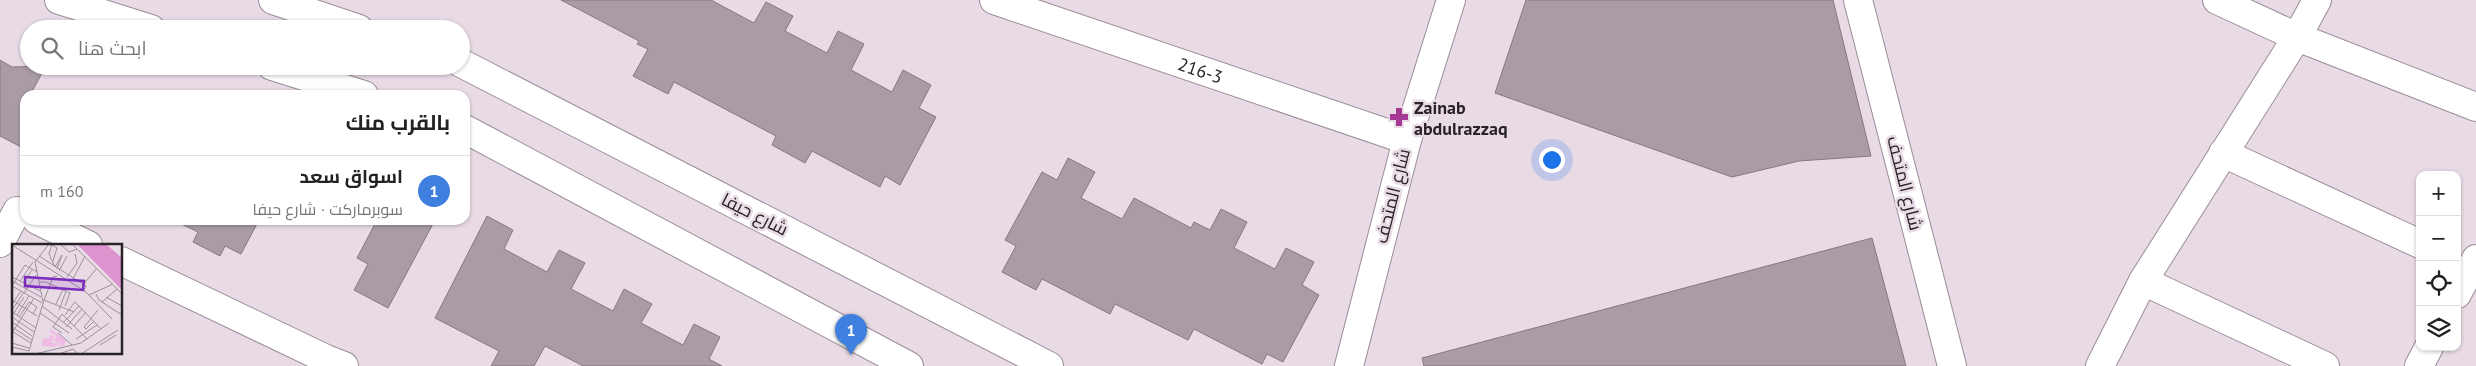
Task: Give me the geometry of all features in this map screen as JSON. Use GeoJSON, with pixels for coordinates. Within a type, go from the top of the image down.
{"type":"FeatureCollection","features":[{"type":"Feature","properties":{"kind":"main road"},"geometry":{"type":"LineString","coordinates":[[59,0],[122,20]]}},
{"type":"Feature","properties":{"kind":"main road"},"geometry":{"type":"LineString","coordinates":[[273,0],[332,20]]}},
{"type":"Feature","properties":{"kind":"main road","name":"216-3"},"geometry":{"type":"LineString","coordinates":[[994,0],[1406,140]]}},
{"type":"Feature","properties":{"kind":"main road","name":"شارع المتحف"},"geometry":{"type":"LineString","coordinates":[[1349,366],[1406,140],[1451,0]]}},
{"type":"Feature","properties":{"kind":"main road","name":"شارع المتحف"},"geometry":{"type":"LineString","coordinates":[[1858,0],[1952,366]]}},
{"type":"Feature","properties":{"kind":"main road"},"geometry":{"type":"LineString","coordinates":[[2217,0],[2297,37],[2476,107]]}},
{"type":"Feature","properties":{"kind":"main road"},"geometry":{"type":"LineString","coordinates":[[2100,366],[2144,281],[2297,37],[2317,0]]}},
{"type":"Feature","properties":{"kind":"main road","name":"شارع حيفا"},"geometry":{"type":"LineString","coordinates":[[470,68],[1049,366]]}},
{"type":"Feature","properties":{"kind":"main road"},"geometry":{"type":"LineString","coordinates":[[301,75],[348,90]]}},
{"type":"Feature","properties":{"kind":"main road"},"geometry":{"type":"LineString","coordinates":[[470,132],[909,366]]}},
{"type":"Feature","properties":{"kind":"main road"},"geometry":{"type":"LineString","coordinates":[[2223,154],[2416,242]]}},
{"type":"Feature","properties":{"kind":"main road"},"geometry":{"type":"LineString","coordinates":[[0,243],[20,212]]}},
{"type":"Feature","properties":{"kind":"main road"},"geometry":{"type":"LineString","coordinates":[[47,225],[86,244]]}},
{"type":"Feature","properties":{"kind":"main road"},"geometry":{"type":"LineString","coordinates":[[122,261],[344,366]]}},
{"type":"Feature","properties":{"kind":"main road"},"geometry":{"type":"LineString","coordinates":[[2461,283],[2468,263]]}},
{"type":"Feature","properties":{"kind":"main road"},"geometry":{"type":"LineString","coordinates":[[2144,281],[2325,366]]}},
{"type":"Feature","properties":{"kind":"main road"},"geometry":{"type":"LineString","coordinates":[[2419,366],[2427,351]]}},
{"type":"Feature","properties":{"kind":"building"},"geometry":{"type":"Polygon","coordinates":[[[561,0],[711,0],[754,23],[766,2],[793,16],[785,31],[827,53],[838,31],[864,44],[851,70],[892,92],[903,70],[931,85],[919,108],[936,117],[900,185],[885,176],[880,187],[812,151],[805,163],[772,145],[776,136],[674,82],[668,94],[633,76],[648,49],[637,44],[639,41],[561,0]]]}},
{"type":"Feature","properties":{"kind":"building"},"geometry":{"type":"Polygon","coordinates":[[[1526,0],[1833,0],[1871,156],[1799,161],[1732,177],[1495,93],[1526,0]]]}},
{"type":"Feature","properties":{"kind":"building"},"geometry":{"type":"Polygon","coordinates":[[[0,60],[12,67],[20,67],[20,75],[41,75],[33,90],[20,90],[20,146],[0,136],[0,60]]]}},
{"type":"Feature","properties":{"kind":"building"},"geometry":{"type":"Polygon","coordinates":[[[1068,158],[1095,172],[1081,198],[1122,219],[1134,198],[1191,228],[1194,222],[1210,230],[1221,209],[1247,222],[1234,248],[1275,269],[1286,248],[1314,262],[1302,285],[1319,295],[1283,362],[1267,354],[1262,364],[1194,329],[1188,340],[1115,304],[1110,314],[1042,279],[1036,290],[1002,272],[1016,246],[1005,240],[1042,172],[1057,180],[1068,158]]]}},
{"type":"Feature","properties":{"kind":"building"},"geometry":{"type":"Polygon","coordinates":[[[487,216],[513,230],[504,249],[547,272],[559,250],[585,263],[571,289],[613,311],[624,289],[652,304],[641,323],[683,345],[694,324],[720,337],[709,359],[722,366],[583,366],[545,346],[534,366],[491,366],[499,351],[435,318],[487,216]]]}},
{"type":"Feature","properties":{"kind":"building"},"geometry":{"type":"Polygon","coordinates":[[[183,225],[256,225],[241,254],[225,246],[220,256],[193,242],[198,232],[183,225]]]}},
{"type":"Feature","properties":{"kind":"building"},"geometry":{"type":"Polygon","coordinates":[[[374,225],[432,225],[388,308],[354,290],[368,264],[357,258],[374,225]]]}},
{"type":"Feature","properties":{"kind":"building"},"geometry":{"type":"Polygon","coordinates":[[[1872,238],[1906,366],[1424,366],[1422,358],[1872,238]]]}},
{"type":"Feature","properties":{"kind":"place","name":"Zainab abdulrazzaq"},"geometry":{"type":"Point","coordinates":[1399,117]}},
{"type":"Feature","properties":{"kind":"place","name":"اسواق سعد"},"geometry":{"type":"Point","coordinates":[851,355]}}]}
